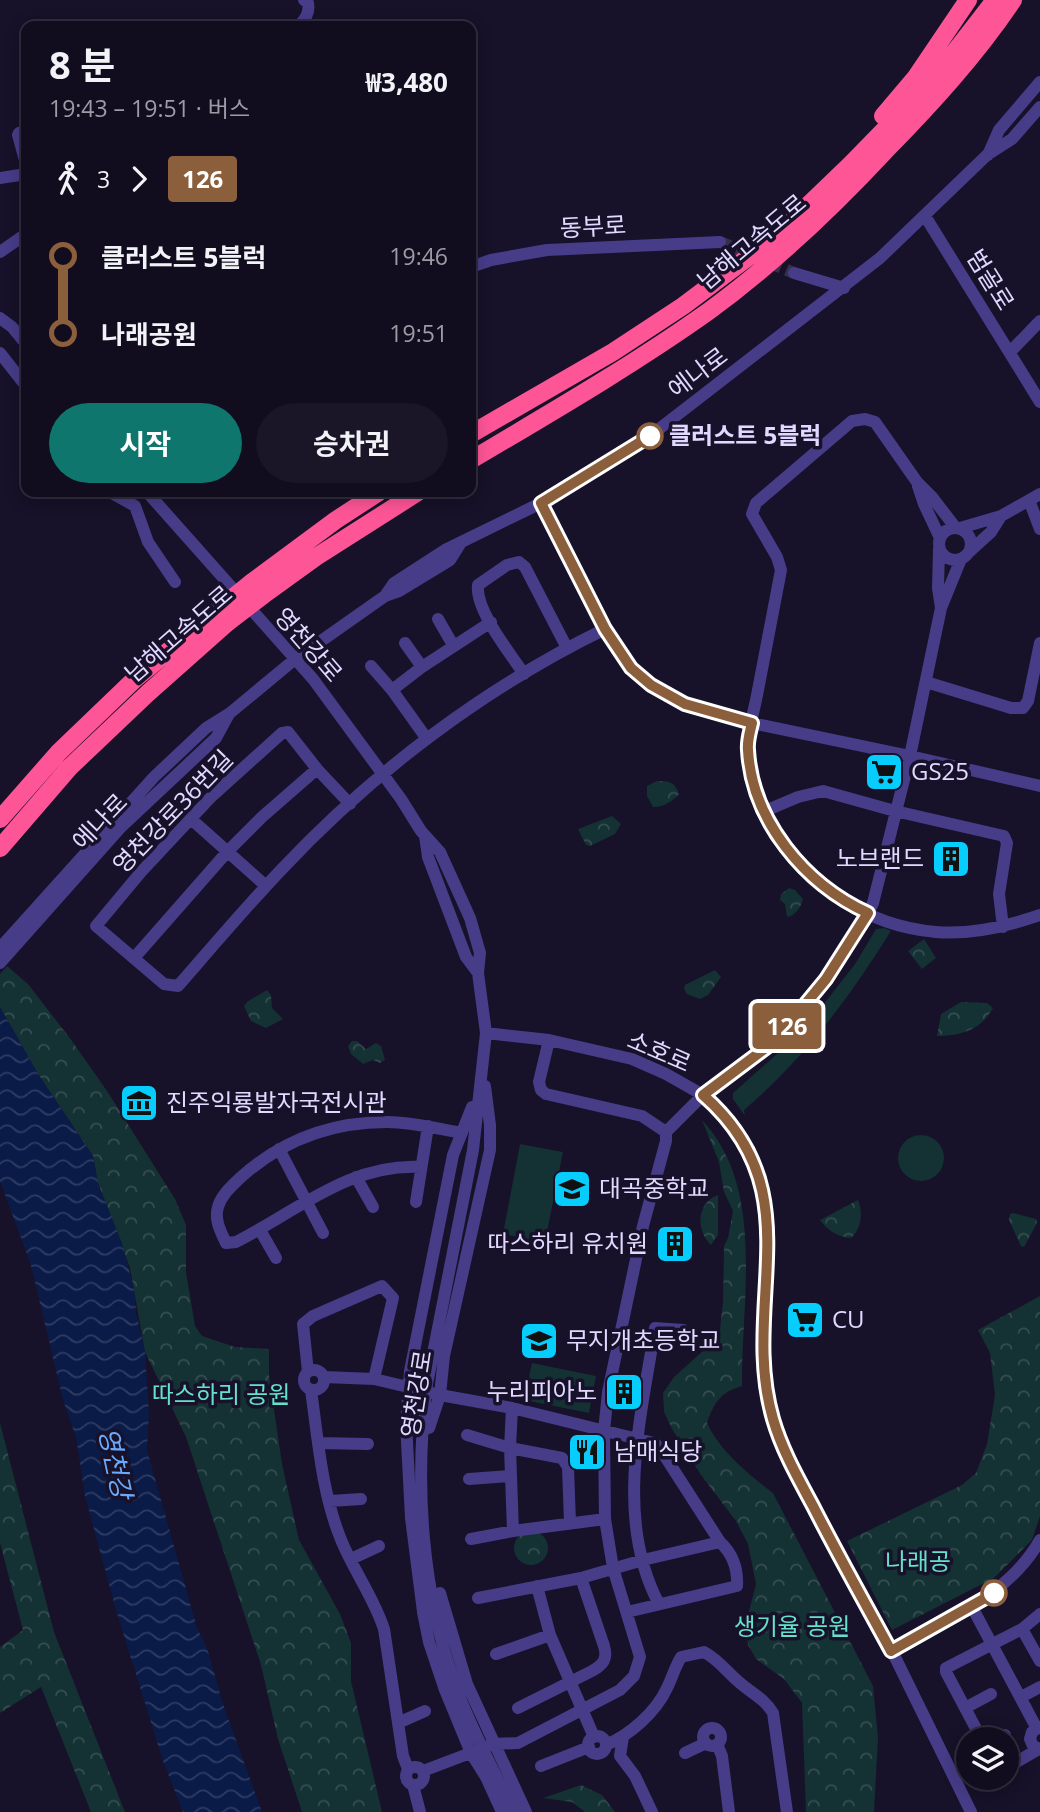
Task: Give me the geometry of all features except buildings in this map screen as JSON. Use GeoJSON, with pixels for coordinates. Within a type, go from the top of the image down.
{"type":"FeatureCollection","features":[{"type":"Feature","properties":{"kind":"highway"},"geometry":{"type":"LineString","coordinates":[[796,217],[812,189],[880,119],[916,77],[968,0]]}},
{"type":"Feature","properties":{"kind":"highway","name":"남해고속도로"},"geometry":{"type":"LineString","coordinates":[[476,431],[613,352],[683,306],[796,217],[933,80],[995,0]]}},
{"type":"Feature","properties":{"kind":"highway","name":"남해고속도로"},"geometry":{"type":"LineString","coordinates":[[476,457],[612,376],[711,309],[781,252],[850,188],[929,106],[993,29],[1013,0]]}},
{"type":"Feature","properties":{"kind":"highway"},"geometry":{"type":"LineString","coordinates":[[993,29],[1011,22],[1027,0]]}},
{"type":"Feature","properties":{"kind":"highway","name":"남해고속도로"},"geometry":{"type":"LineString","coordinates":[[0,819],[59,752],[135,679],[224,615],[336,520],[371,497]]}},
{"type":"Feature","properties":{"kind":"highway","name":"남해고속도로"},"geometry":{"type":"LineString","coordinates":[[256,590],[316,557],[410,497]]}},
{"type":"Feature","properties":{"kind":"highway","name":"남해고속도로"},"geometry":{"type":"LineString","coordinates":[[0,848],[69,768],[148,693],[224,615]]}},
{"type":"Feature","properties":{"kind":"street"},"geometry":{"type":"LineString","coordinates":[[303,21],[309,8],[304,0]]}},
{"type":"Feature","properties":{"kind":"street"},"geometry":{"type":"LineString","coordinates":[[988,155],[999,130],[1040,82]]}},
{"type":"Feature","properties":{"kind":"street"},"geometry":{"type":"LineString","coordinates":[[794,273],[844,288],[880,258],[988,155],[1012,139],[1040,107]]}},
{"type":"Feature","properties":{"kind":"street"},"geometry":{"type":"LineString","coordinates":[[0,178],[21,175]]}},
{"type":"Feature","properties":{"kind":"street","name":"범골로"},"geometry":{"type":"LineString","coordinates":[[925,216],[1040,402]]}},
{"type":"Feature","properties":{"kind":"street"},"geometry":{"type":"LineString","coordinates":[[0,251],[21,237]]}},
{"type":"Feature","properties":{"kind":"street","name":"동부로"},"geometry":{"type":"LineString","coordinates":[[476,265],[547,250],[720,242]]}},
{"type":"Feature","properties":{"kind":"street","name":"에나로"},"geometry":{"type":"LineString","coordinates":[[0,948],[154,777],[206,728],[230,713],[294,660],[385,596],[394,583],[445,550],[541,503],[650,436],[844,288]]}},
{"type":"Feature","properties":{"kind":"street"},"geometry":{"type":"LineString","coordinates":[[0,318],[21,338]]}},
{"type":"Feature","properties":{"kind":"street"},"geometry":{"type":"LineString","coordinates":[[1010,352],[1040,321]]}},
{"type":"Feature","properties":{"kind":"street"},"geometry":{"type":"LineString","coordinates":[[0,353],[21,380]]}},
{"type":"Feature","properties":{"kind":"street"},"geometry":{"type":"LineString","coordinates":[[423,1772],[494,1743],[518,1743],[620,1690],[634,1676],[640,1657],[613,1567],[605,1520],[604,1431],[608,1392],[666,1132],[703,1095],[775,1041],[826,979],[868,913],[873,903],[910,755],[942,608],[971,537],[957,527],[917,482],[874,422],[865,419],[852,421],[756,503],[752,514],[778,557],[781,570],[747,748],[755,786],[780,839],[802,867],[844,902],[868,913],[887,921],[937,932],[1003,927],[1040,915]]}},
{"type":"Feature","properties":{"kind":"street"},"geometry":{"type":"LineString","coordinates":[[917,482],[939,544],[948,559],[965,556],[991,532],[1001,516]]}},
{"type":"Feature","properties":{"kind":"street"},"geometry":{"type":"LineString","coordinates":[[119,497],[135,506],[148,542],[175,582]]}},
{"type":"Feature","properties":{"kind":"street","name":"영천강로"},"geometry":{"type":"LineString","coordinates":[[151,497],[313,679],[425,836],[428,857],[466,957],[478,973],[486,1033],[473,1150],[427,1384],[421,1498],[436,1621],[457,1690],[514,1812]]}},
{"type":"Feature","properties":{"kind":"street"},"geometry":{"type":"LineString","coordinates":[[942,608],[938,588],[939,544],[945,530],[1001,516],[1034,497],[1040,529]]}},
{"type":"Feature","properties":{"kind":"street"},"geometry":{"type":"LineString","coordinates":[[541,503],[605,629],[631,668],[651,685],[685,704],[752,723],[910,755],[1040,786]]}},
{"type":"Feature","properties":{"kind":"street"},"geometry":{"type":"LineString","coordinates":[[524,674],[477,595],[478,585],[507,565],[519,562],[525,567],[566,648]]}},
{"type":"Feature","properties":{"kind":"street"},"geometry":{"type":"LineString","coordinates":[[438,619],[453,645]]}},
{"type":"Feature","properties":{"kind":"street"},"geometry":{"type":"LineString","coordinates":[[392,690],[453,645],[491,622]]}},
{"type":"Feature","properties":{"kind":"street","name":"영천강로36번길"},"geometry":{"type":"LineString","coordinates":[[350,804],[317,769],[289,732],[282,733],[211,797],[96,926],[164,984],[178,986],[267,886],[350,804],[426,739],[566,648],[605,629]]}},
{"type":"Feature","properties":{"kind":"street"},"geometry":{"type":"LineString","coordinates":[[405,643],[422,667]]}},
{"type":"Feature","properties":{"kind":"street"},"geometry":{"type":"LineString","coordinates":[[926,682],[1011,708],[1023,708],[1028,702],[1040,643]]}},
{"type":"Feature","properties":{"kind":"street"},"geometry":{"type":"LineString","coordinates":[[371,666],[392,690],[426,739]]}},
{"type":"Feature","properties":{"kind":"street","name":"에나로"},"geometry":{"type":"LineString","coordinates":[[0,963],[121,827],[216,738],[230,713]]}},
{"type":"Feature","properties":{"kind":"street"},"geometry":{"type":"LineString","coordinates":[[134,958],[228,851],[317,769]]}},
{"type":"Feature","properties":{"kind":"street"},"geometry":{"type":"LineString","coordinates":[[765,811],[798,797],[823,791],[1004,836],[1007,843],[999,894],[1003,927]]}},
{"type":"Feature","properties":{"kind":"street"},"geometry":{"type":"LineString","coordinates":[[191,819],[267,886]]}},
{"type":"Feature","properties":{"kind":"street","name":"소호로"},"geometry":{"type":"LineString","coordinates":[[486,1033],[549,1040],[632,1059],[703,1095],[723,1114],[747,1147],[762,1187],[768,1221],[764,1384],[774,1422],[788,1458],[891,1651],[971,1812]]}},
{"type":"Feature","properties":{"kind":"street"},"geometry":{"type":"LineString","coordinates":[[549,1040],[539,1082],[541,1090],[546,1094],[642,1116],[666,1132]]}},
{"type":"Feature","properties":{"kind":"street","name":"영천강로"},"geometry":{"type":"LineString","coordinates":[[483,1055],[474,1101],[453,1155],[408,1387],[406,1423],[411,1518],[422,1612],[429,1642],[445,1690],[472,1753],[502,1812]]}},
{"type":"Feature","properties":{"kind":"street","name":"영천강로"},"geometry":{"type":"LineString","coordinates":[[483,1055],[490,1150],[444,1356],[440,1395],[429,1424],[429,1494],[442,1604],[463,1672],[526,1812]]}},
{"type":"Feature","properties":{"kind":"street"},"geometry":{"type":"LineString","coordinates":[[421,1167],[382,1168],[356,1177],[236,1242],[226,1243],[218,1225],[217,1208],[232,1185],[252,1167],[296,1139],[336,1126],[389,1122],[462,1133]]}},
{"type":"Feature","properties":{"kind":"street"},"geometry":{"type":"LineString","coordinates":[[416,1202],[428,1126]]}},
{"type":"Feature","properties":{"kind":"street"},"geometry":{"type":"LineString","coordinates":[[279,1149],[323,1233]]}},
{"type":"Feature","properties":{"kind":"street"},"geometry":{"type":"LineString","coordinates":[[356,1177],[373,1207]]}},
{"type":"Feature","properties":{"kind":"street"},"geometry":{"type":"LineString","coordinates":[[260,1230],[276,1258]]}},
{"type":"Feature","properties":{"kind":"street","name":"영천강로"},"geometry":{"type":"LineString","coordinates":[[308,1372],[303,1324],[313,1316],[382,1286],[393,1298],[374,1379],[408,1387]]}},
{"type":"Feature","properties":{"kind":"street"},"geometry":{"type":"LineString","coordinates":[[659,1604],[643,1560],[634,1512],[634,1471],[655,1328],[683,1330]]}},
{"type":"Feature","properties":{"kind":"street"},"geometry":{"type":"LineString","coordinates":[[374,1379],[324,1377],[317,1370],[308,1372],[304,1383],[311,1390],[318,1443],[341,1541],[384,1629],[403,1756],[408,1769],[405,1777],[413,1785],[420,1812]]}},
{"type":"Feature","properties":{"kind":"street"},"geometry":{"type":"LineString","coordinates":[[311,1390],[323,1386],[324,1377]]}},
{"type":"Feature","properties":{"kind":"street"},"geometry":{"type":"LineString","coordinates":[[408,1387],[512,1408],[637,1438],[659,1447],[720,1542],[729,1550],[738,1574],[737,1587],[627,1612]]}},
{"type":"Feature","properties":{"kind":"street"},"geometry":{"type":"LineString","coordinates":[[512,1408],[510,1476],[513,1531]]}},
{"type":"Feature","properties":{"kind":"street"},"geometry":{"type":"LineString","coordinates":[[467,1434],[510,1448],[562,1458],[568,1466],[570,1523]]}},
{"type":"Feature","properties":{"kind":"street"},"geometry":{"type":"LineString","coordinates":[[318,1443],[368,1444]]}},
{"type":"Feature","properties":{"kind":"street"},"geometry":{"type":"LineString","coordinates":[[469,1479],[510,1476]]}},
{"type":"Feature","properties":{"kind":"street"},"geometry":{"type":"LineString","coordinates":[[330,1501],[361,1499]]}},
{"type":"Feature","properties":{"kind":"street"},"geometry":{"type":"LineString","coordinates":[[471,1539],[605,1520]]}},
{"type":"Feature","properties":{"kind":"street"},"geometry":{"type":"LineString","coordinates":[[891,1651],[994,1593],[1031,1556],[1040,1540]]}},
{"type":"Feature","properties":{"kind":"street"},"geometry":{"type":"LineString","coordinates":[[478,1598],[581,1578],[613,1567],[720,1542]]}},
{"type":"Feature","properties":{"kind":"street"},"geometry":{"type":"LineString","coordinates":[[351,1559],[379,1546]]}},
{"type":"Feature","properties":{"kind":"street"},"geometry":{"type":"LineString","coordinates":[[518,1708],[601,1666],[606,1653],[581,1578]]}},
{"type":"Feature","properties":{"kind":"street"},"geometry":{"type":"LineString","coordinates":[[537,1587],[550,1635],[582,1711],[600,1745],[623,1761],[635,1776],[652,1812]]}},
{"type":"Feature","properties":{"kind":"street"},"geometry":{"type":"LineString","coordinates":[[972,1607],[1038,1727],[1032,1732],[1030,1739],[1032,1746],[1040,1749]]}},
{"type":"Feature","properties":{"kind":"street"},"geometry":{"type":"LineString","coordinates":[[975,1727],[946,1668],[1022,1629],[1040,1614]]}},
{"type":"Feature","properties":{"kind":"street"},"geometry":{"type":"LineString","coordinates":[[1022,1629],[1040,1661]]}},
{"type":"Feature","properties":{"kind":"street"},"geometry":{"type":"LineString","coordinates":[[496,1654],[550,1635]]}},
{"type":"Feature","properties":{"kind":"street"},"geometry":{"type":"LineString","coordinates":[[541,1766],[626,1733],[655,1706],[666,1690],[681,1657],[704,1652],[766,1701],[773,1713],[787,1812]]}},
{"type":"Feature","properties":{"kind":"street"},"geometry":{"type":"LineString","coordinates":[[1021,1697],[1040,1687]]}},
{"type":"Feature","properties":{"kind":"street"},"geometry":{"type":"LineString","coordinates":[[965,1708],[991,1694]]}},
{"type":"Feature","properties":{"kind":"street"},"geometry":{"type":"LineString","coordinates":[[398,1723],[425,1711]]}},
{"type":"Feature","properties":{"kind":"street"},"geometry":{"type":"LineString","coordinates":[[623,1761],[626,1733]]}},
{"type":"Feature","properties":{"kind":"street"},"geometry":{"type":"LineString","coordinates":[[685,1752],[712,1743],[722,1756],[729,1812]]}},
{"type":"Feature","properties":{"kind":"street"},"geometry":{"type":"LineString","coordinates":[[1019,1761],[1040,1749]]}},
{"type":"Feature","properties":{"kind":"street"},"geometry":{"type":"LineString","coordinates":[[408,1769],[416,1767],[423,1772],[421,1782],[413,1785]]}},
{"type":"Feature","properties":{"kind":"green space"},"geometry":{"type":"Polygon","coordinates":[[[657,781],[671,783],[679,794],[667,804],[653,807],[647,796],[647,786],[657,781]]]}},
{"type":"Feature","properties":{"kind":"green space"},"geometry":{"type":"Polygon","coordinates":[[[612,816],[621,824],[615,834],[590,846],[586,845],[578,829],[612,816]]]}},
{"type":"Feature","properties":{"kind":"green space"},"geometry":{"type":"Polygon","coordinates":[[[789,888],[795,890],[803,899],[797,911],[787,917],[785,904],[780,900],[781,894],[789,888]]]}},
{"type":"Feature","properties":{"kind":"green space"},"geometry":{"type":"Polygon","coordinates":[[[876,929],[891,931],[842,1003],[786,1070],[744,1110],[745,1116],[733,1099],[733,1093],[802,1032],[855,964],[876,929]]]}},
{"type":"Feature","properties":{"kind":"green space"},"geometry":{"type":"Polygon","coordinates":[[[924,939],[936,958],[922,969],[908,951],[924,939]]]}},
{"type":"Feature","properties":{"kind":"green space","name":"따스하리 공원"},"geometry":{"type":"Polygon","coordinates":[[[7,966],[28,984],[72,1041],[175,1199],[186,1225],[186,1272],[195,1326],[202,1336],[235,1347],[269,1349],[269,1375],[282,1464],[299,1540],[340,1614],[351,1643],[351,1681],[382,1812],[302,1812],[278,1739],[261,1665],[186,1437],[145,1352],[130,1268],[98,1183],[93,1156],[38,1074],[0,1007],[0,974],[7,966]]]}},
{"type":"Feature","properties":{"kind":"green space"},"geometry":{"type":"Polygon","coordinates":[[[715,970],[721,977],[708,995],[700,999],[687,994],[685,985],[715,970]]]}},
{"type":"Feature","properties":{"kind":"green space"},"geometry":{"type":"Polygon","coordinates":[[[267,990],[271,995],[272,1008],[283,1019],[266,1028],[251,1021],[244,1006],[267,990]]]}},
{"type":"Feature","properties":{"kind":"green space"},"geometry":{"type":"Polygon","coordinates":[[[961,1002],[987,1003],[993,1008],[983,1022],[970,1030],[937,1036],[941,1014],[961,1002]]]}},
{"type":"Feature","properties":{"kind":"green space"},"geometry":{"type":"Polygon","coordinates":[[[352,1041],[357,1041],[366,1049],[376,1043],[381,1046],[385,1060],[380,1063],[373,1060],[363,1064],[351,1054],[348,1046],[352,1041]]]}},
{"type":"Feature","properties":{"kind":"green space","name":"생기율 공원"},"geometry":{"type":"Polygon","coordinates":[[[702,1120],[722,1147],[735,1178],[743,1211],[746,1246],[742,1386],[719,1399],[707,1423],[727,1452],[773,1493],[873,1686],[878,1738],[874,1812],[806,1812],[802,1703],[784,1679],[756,1659],[748,1645],[745,1627],[756,1584],[748,1544],[736,1521],[701,1475],[664,1412],[663,1393],[674,1377],[703,1351],[720,1329],[724,1246],[733,1211],[724,1192],[719,1162],[702,1120]]]}},
{"type":"Feature","properties":{"kind":"green space"},"geometry":{"type":"Polygon","coordinates":[[[921,1135],[937,1142],[944,1158],[937,1174],[921,1181],[905,1174],[898,1158],[905,1142],[921,1135]]]}},
{"type":"Feature","properties":{"kind":"green space"},"geometry":{"type":"Polygon","coordinates":[[[520,1144],[563,1152],[545,1242],[503,1234],[520,1144]]]}},
{"type":"Feature","properties":{"kind":"green space"},"geometry":{"type":"Polygon","coordinates":[[[718,1195],[718,1235],[711,1245],[702,1232],[701,1217],[706,1204],[718,1195]]]}},
{"type":"Feature","properties":{"kind":"green space"},"geometry":{"type":"Polygon","coordinates":[[[858,1200],[860,1220],[851,1238],[834,1233],[820,1220],[858,1200]]]}},
{"type":"Feature","properties":{"kind":"green space"},"geometry":{"type":"Polygon","coordinates":[[[1010,1214],[1036,1219],[1037,1223],[1024,1247],[1021,1246],[1009,1220],[1010,1214]]]}},
{"type":"Feature","properties":{"kind":"green space","name":"나래공"},"geometry":{"type":"Polygon","coordinates":[[[1040,1296],[1040,1516],[1032,1540],[994,1578],[892,1630],[847,1541],[962,1485],[976,1473],[987,1444],[995,1395],[990,1353],[978,1330],[1040,1296]]]}},
{"type":"Feature","properties":{"kind":"green space"},"geometry":{"type":"Polygon","coordinates":[[[532,1363],[596,1376],[589,1413],[524,1400],[532,1363]]]}},
{"type":"Feature","properties":{"kind":"green space"},"geometry":{"type":"Polygon","coordinates":[[[0,1423],[54,1632],[125,1812],[91,1812],[41,1687],[0,1713],[0,1647],[23,1630],[0,1543],[0,1423]]]}},
{"type":"Feature","properties":{"kind":"green space"},"geometry":{"type":"Polygon","coordinates":[[[531,1531],[543,1536],[548,1548],[543,1560],[531,1565],[519,1560],[514,1548],[519,1536],[531,1531]]]}},
{"type":"Feature","properties":{"kind":"green space"},"geometry":{"type":"Polygon","coordinates":[[[581,1785],[602,1795],[615,1812],[585,1812],[572,1802],[543,1798],[581,1785]]]}},
{"type":"Feature","properties":{"kind":"water","name":"영천강"},"geometry":{"type":"Polygon","coordinates":[[[0,1007],[38,1074],[93,1156],[98,1183],[122,1243],[134,1289],[145,1352],[149,1414],[147,1450],[197,1628],[207,1648],[223,1704],[262,1812],[183,1812],[163,1761],[116,1610],[85,1496],[76,1437],[63,1400],[31,1265],[0,1181],[0,1007]]]}},
{"type":"Feature","properties":{"kind":"tunnel"},"geometry":{"type":"LineString","coordinates":[[720,242],[794,273]]}},
{"type":"Feature","properties":{"kind":"bus line","name":"126"},"geometry":{"type":"LineString","coordinates":[[650,436],[541,503],[605,629],[631,668],[651,685],[685,704],[752,723],[747,748],[755,786],[780,839],[802,867],[827,890],[844,902],[868,913],[826,979],[775,1041],[703,1095],[723,1114],[747,1147],[762,1187],[768,1221],[764,1384],[774,1422],[788,1458],[891,1651],[994,1593]]}},
{"type":"Feature","properties":{"kind":"place","name":"클러스트 5블럭"},"geometry":{"type":"Point","coordinates":[650,436]}},
{"type":"Feature","properties":{"kind":"place","name":"GS25"},"geometry":{"type":"Point","coordinates":[884,772]}},
{"type":"Feature","properties":{"kind":"place","name":"노브랜드"},"geometry":{"type":"Point","coordinates":[951,859]}},
{"type":"Feature","properties":{"kind":"place","name":"진주익룡발자국전시관"},"geometry":{"type":"Point","coordinates":[139,1103]}},
{"type":"Feature","properties":{"kind":"place","name":"대곡중학교"},"geometry":{"type":"Point","coordinates":[572,1189]}},
{"type":"Feature","properties":{"kind":"place","name":"따스하리 유치원"},"geometry":{"type":"Point","coordinates":[675,1244]}},
{"type":"Feature","properties":{"kind":"place","name":"CU"},"geometry":{"type":"Point","coordinates":[805,1320]}},
{"type":"Feature","properties":{"kind":"place","name":"무지개초등학교"},"geometry":{"type":"Point","coordinates":[539,1341]}},
{"type":"Feature","properties":{"kind":"place","name":"누리피아노"},"geometry":{"type":"Point","coordinates":[624,1392]}},
{"type":"Feature","properties":{"kind":"place","name":"남매식당"},"geometry":{"type":"Point","coordinates":[587,1452]}}]}
